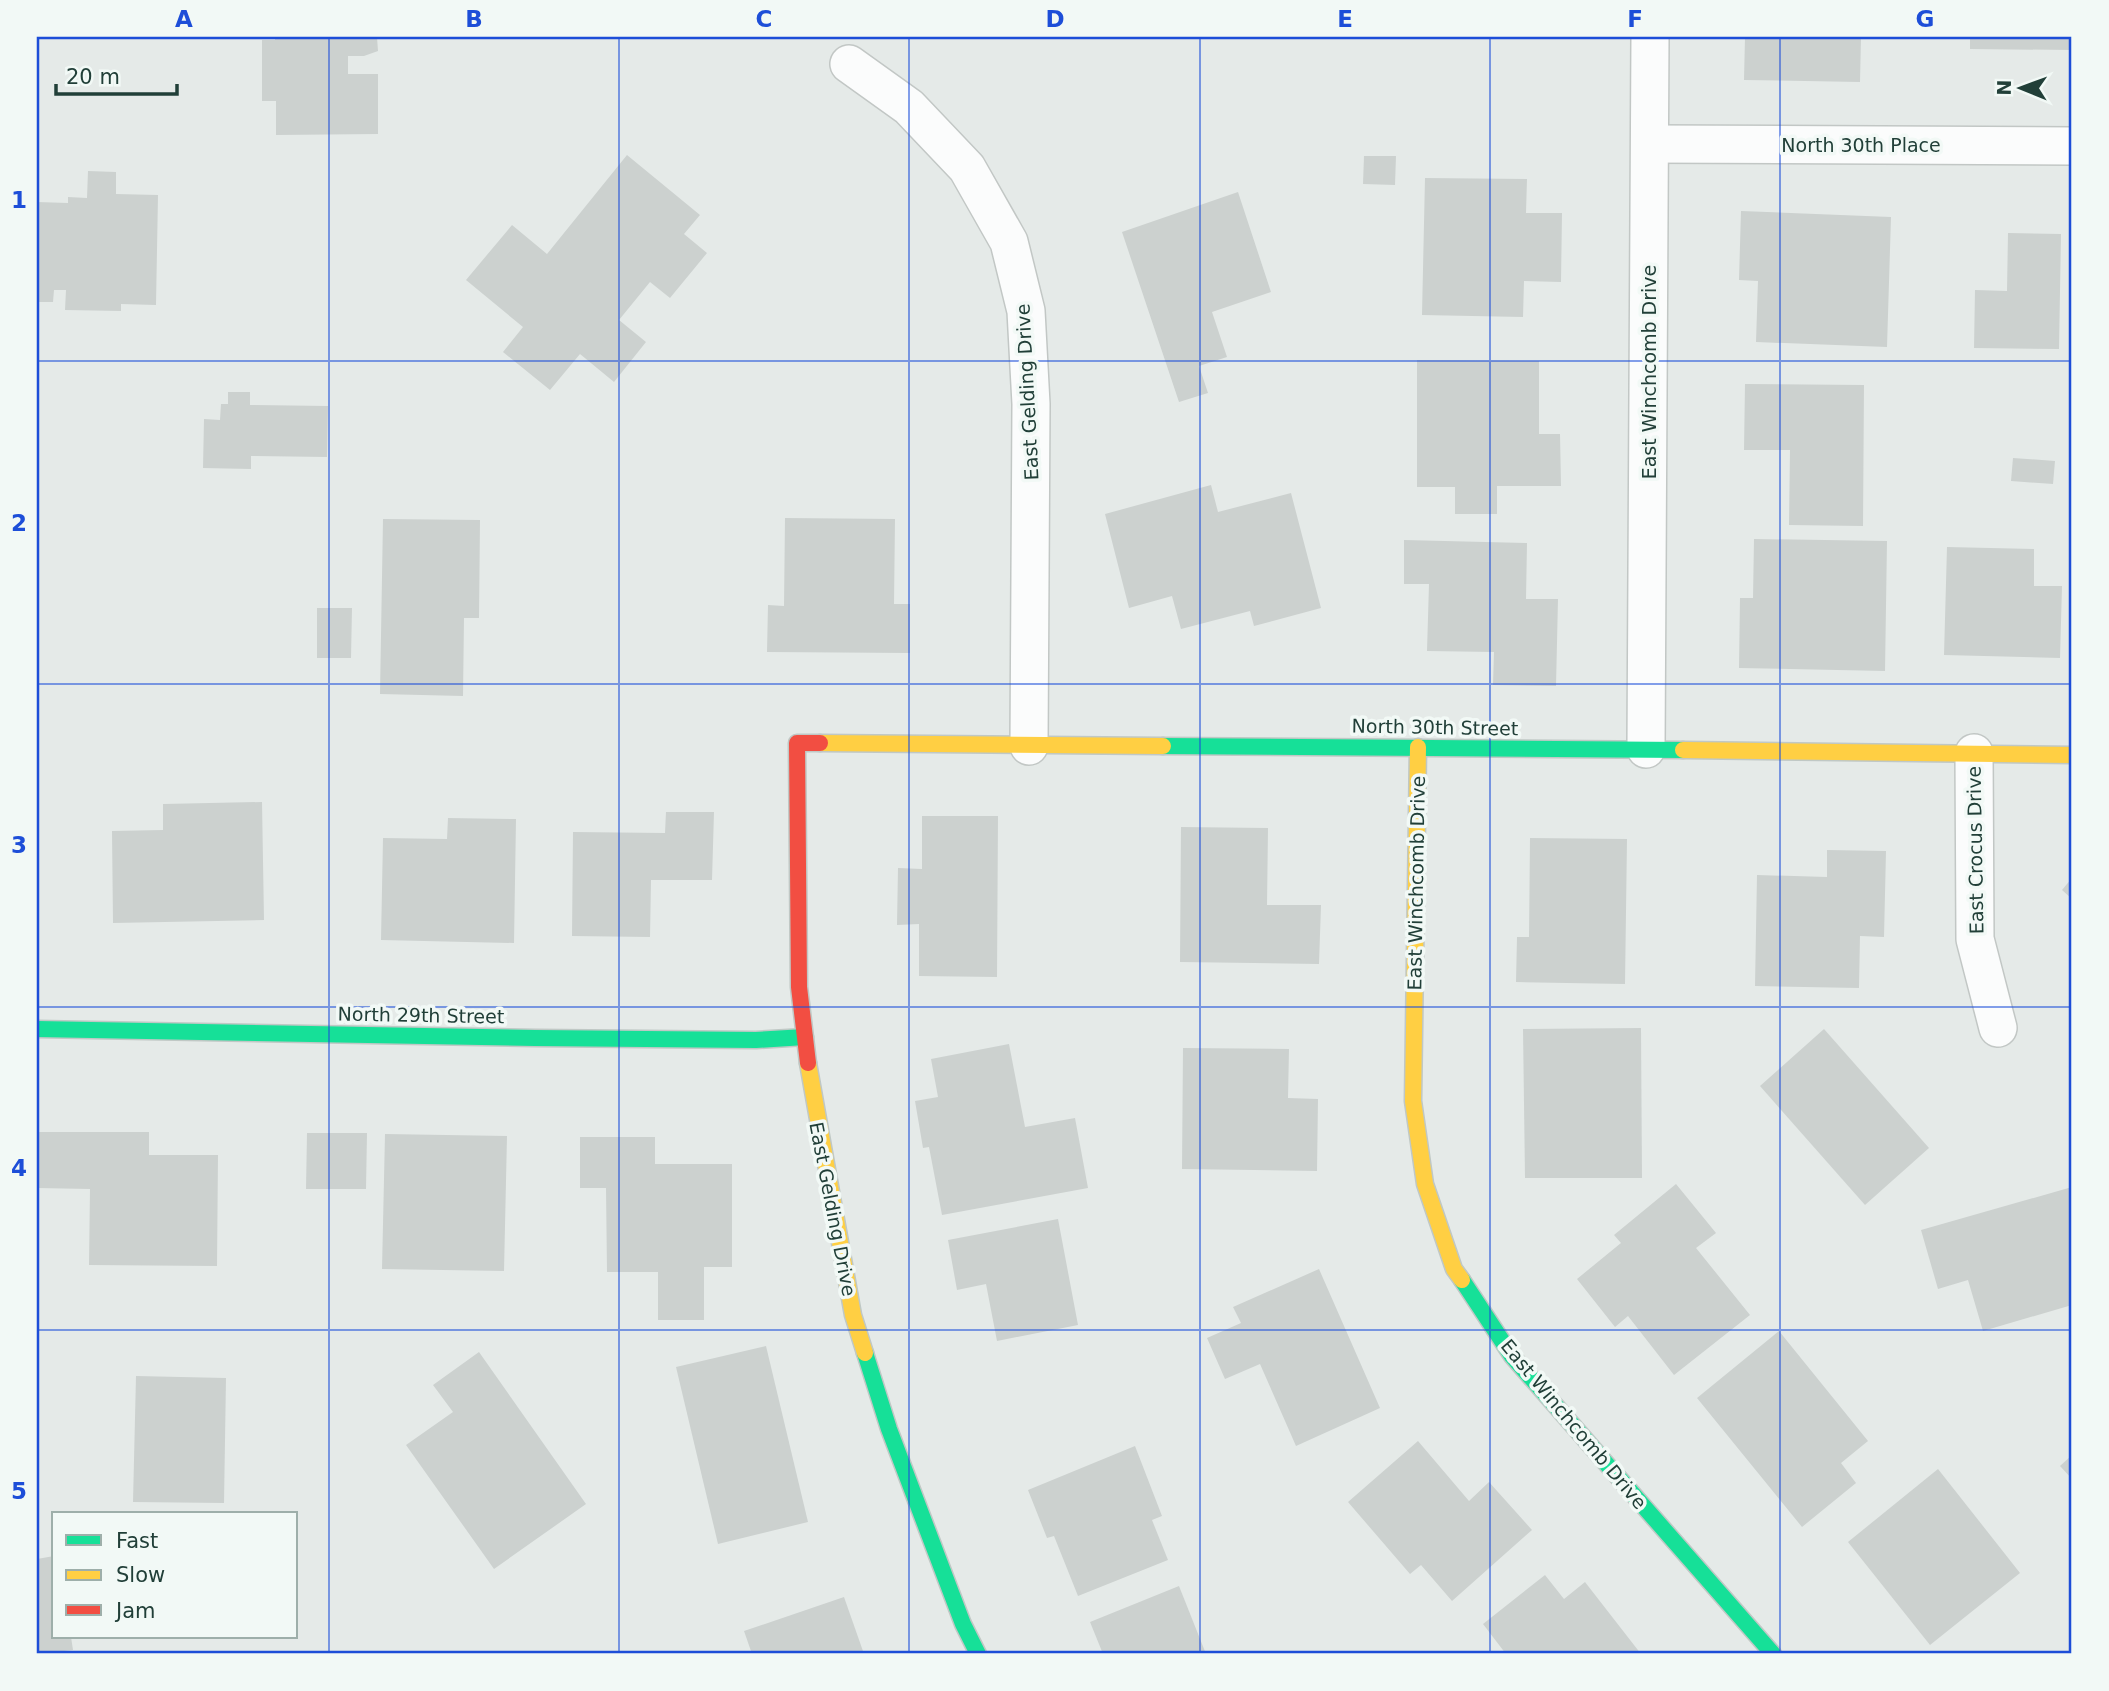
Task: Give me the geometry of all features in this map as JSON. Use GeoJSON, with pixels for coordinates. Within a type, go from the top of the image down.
{"type":"FeatureCollection","features":[{"type":"Feature","properties":{"kind":"street","name":"East Winchcomb Drive"},"geometry":{"type":"LineString","coordinates":[[1646,749],[1650,37]]}},
{"type":"Feature","properties":{"kind":"street","name":"East Gelding Drive"},"geometry":{"type":"LineString","coordinates":[[849,64],[909,107],[967,168],[1009,242],[1026,311],[1031,404],[1029,746]]}},
{"type":"Feature","properties":{"kind":"street","name":"North 30th Place"},"geometry":{"type":"LineString","coordinates":[[1650,144],[2072,146]]}},
{"type":"Feature","properties":{"kind":"street","name":"East Gelding Drive"},"geometry":{"type":"LineString","coordinates":[[797,743],[799,987],[812,1097],[853,1315],[889,1429],[963,1624],[978,1654]]}},
{"type":"Feature","properties":{"kind":"street","name":"North 30th Street"},"geometry":{"type":"LineString","coordinates":[[797,743],[2072,755]]}},
{"type":"Feature","properties":{"kind":"street","name":"East Winchcomb Drive"},"geometry":{"type":"LineString","coordinates":[[1418,747],[1413,1101],[1425,1184],[1454,1269],[1512,1356],[1773,1654]]}},
{"type":"Feature","properties":{"kind":"street","name":"East Crocus Drive"},"geometry":{"type":"LineString","coordinates":[[1974,753],[1975,939],[1998,1028]]}},
{"type":"Feature","properties":{"kind":"street","name":"North 29th Street"},"geometry":{"type":"LineString","coordinates":[[37,1029],[562,1038],[756,1040],[805,1037]]}},
{"type":"Feature","properties":{"kind":"building"},"geometry":{"type":"Polygon","coordinates":[[[275,37],[377,37],[378,51],[364,56],[348,56],[348,74],[378,74],[378,134],[276,135],[276,101],[262,101],[262,40],[275,40],[275,37]]]}},
{"type":"Feature","properties":{"kind":"building"},"geometry":{"type":"Polygon","coordinates":[[[1745,37],[1861,37],[1860,82],[1744,80],[1745,37]]]}},
{"type":"Feature","properties":{"kind":"building"},"geometry":{"type":"Polygon","coordinates":[[[1970,37],[2072,37],[2072,50],[1970,49],[1970,37]]]}},
{"type":"Feature","properties":{"kind":"building"},"geometry":{"type":"Polygon","coordinates":[[[627,155],[700,215],[684,234],[707,253],[670,298],[650,282],[619,320],[646,342],[614,382],[580,354],[550,390],[503,352],[523,327],[466,280],[512,225],[547,254],[627,155]]]}},
{"type":"Feature","properties":{"kind":"building"},"geometry":{"type":"Polygon","coordinates":[[[1364,156],[1396,156],[1395,185],[1363,184],[1364,156]]]}},
{"type":"Feature","properties":{"kind":"building"},"geometry":{"type":"Polygon","coordinates":[[[88,171],[116,172],[116,194],[158,195],[156,305],[121,304],[121,311],[65,310],[66,290],[54,290],[53,302],[37,302],[37,202],[68,203],[68,197],[87,198],[88,171]]]}},
{"type":"Feature","properties":{"kind":"building"},"geometry":{"type":"Polygon","coordinates":[[[1425,178],[1527,179],[1526,213],[1562,213],[1561,282],[1524,281],[1523,317],[1422,315],[1425,178]]]}},
{"type":"Feature","properties":{"kind":"building"},"geometry":{"type":"Polygon","coordinates":[[[1238,192],[1271,292],[1212,312],[1227,357],[1199,366],[1208,393],[1179,402],[1122,232],[1238,192]]]}},
{"type":"Feature","properties":{"kind":"building"},"geometry":{"type":"Polygon","coordinates":[[[1741,211],[1891,217],[1887,347],[1756,342],[1758,281],[1739,280],[1741,211]]]}},
{"type":"Feature","properties":{"kind":"building"},"geometry":{"type":"Polygon","coordinates":[[[2008,233],[2061,234],[2059,349],[1974,348],[1975,290],[2007,291],[2008,233]]]}},
{"type":"Feature","properties":{"kind":"building"},"geometry":{"type":"Polygon","coordinates":[[[1417,360],[1539,361],[1539,434],[1560,434],[1561,486],[1497,486],[1497,514],[1455,514],[1455,487],[1417,487],[1417,360]]]}},
{"type":"Feature","properties":{"kind":"building"},"geometry":{"type":"Polygon","coordinates":[[[1745,384],[1864,385],[1863,526],[1789,525],[1790,450],[1744,450],[1745,384]]]}},
{"type":"Feature","properties":{"kind":"building"},"geometry":{"type":"Polygon","coordinates":[[[228,392],[250,392],[250,405],[328,406],[327,457],[251,456],[251,469],[203,468],[204,419],[220,420],[221,404],[228,404],[228,392]]]}},
{"type":"Feature","properties":{"kind":"building"},"geometry":{"type":"Polygon","coordinates":[[[2013,458],[2055,461],[2053,484],[2011,481],[2013,458]]]}},
{"type":"Feature","properties":{"kind":"building"},"geometry":{"type":"Polygon","coordinates":[[[1211,485],[1218,512],[1291,493],[1321,608],[1254,626],[1250,611],[1181,629],[1172,596],[1129,608],[1105,514],[1211,485]]]}},
{"type":"Feature","properties":{"kind":"building"},"geometry":{"type":"Polygon","coordinates":[[[785,518],[895,519],[894,604],[910,604],[910,653],[767,652],[768,605],[784,606],[785,518]]]}},
{"type":"Feature","properties":{"kind":"building"},"geometry":{"type":"Polygon","coordinates":[[[383,519],[480,520],[479,618],[464,618],[463,696],[380,694],[383,519]]]}},
{"type":"Feature","properties":{"kind":"building"},"geometry":{"type":"Polygon","coordinates":[[[1754,539],[1887,541],[1885,671],[1739,668],[1740,598],[1753,598],[1754,539]]]}},
{"type":"Feature","properties":{"kind":"building"},"geometry":{"type":"Polygon","coordinates":[[[1404,540],[1527,543],[1526,599],[1558,599],[1556,686],[1493,685],[1494,652],[1427,651],[1429,584],[1404,584],[1404,540]]]}},
{"type":"Feature","properties":{"kind":"building"},"geometry":{"type":"Polygon","coordinates":[[[1947,547],[2034,549],[2034,586],[2062,586],[2060,658],[1944,655],[1947,547]]]}},
{"type":"Feature","properties":{"kind":"building"},"geometry":{"type":"Polygon","coordinates":[[[317,608],[352,608],[351,658],[317,658],[317,608]]]}},
{"type":"Feature","properties":{"kind":"building"},"geometry":{"type":"Polygon","coordinates":[[[262,802],[264,920],[113,923],[112,831],[163,830],[163,804],[262,802]]]}},
{"type":"Feature","properties":{"kind":"building"},"geometry":{"type":"Polygon","coordinates":[[[666,812],[714,812],[712,880],[651,880],[650,937],[572,936],[573,832],[665,833],[666,812]]]}},
{"type":"Feature","properties":{"kind":"building"},"geometry":{"type":"Polygon","coordinates":[[[922,816],[998,816],[997,977],[919,976],[919,924],[897,925],[898,868],[922,869],[922,816]]]}},
{"type":"Feature","properties":{"kind":"building"},"geometry":{"type":"Polygon","coordinates":[[[448,818],[516,819],[514,943],[381,940],[383,838],[447,839],[448,818]]]}},
{"type":"Feature","properties":{"kind":"building"},"geometry":{"type":"Polygon","coordinates":[[[1181,827],[1268,828],[1267,905],[1321,905],[1319,964],[1180,962],[1181,827]]]}},
{"type":"Feature","properties":{"kind":"building"},"geometry":{"type":"Polygon","coordinates":[[[1530,838],[1627,839],[1625,984],[1516,982],[1517,937],[1529,937],[1530,838]]]}},
{"type":"Feature","properties":{"kind":"building"},"geometry":{"type":"Polygon","coordinates":[[[1827,850],[1886,851],[1884,937],[1860,936],[1859,988],[1755,986],[1757,875],[1827,877],[1827,850]]]}},
{"type":"Feature","properties":{"kind":"building"},"geometry":{"type":"Polygon","coordinates":[[[2072,878],[2072,899],[2062,890],[2072,878]]]}},
{"type":"Feature","properties":{"kind":"building"},"geometry":{"type":"Polygon","coordinates":[[[1641,1028],[1642,1178],[1525,1178],[1523,1029],[1641,1028]]]}},
{"type":"Feature","properties":{"kind":"building"},"geometry":{"type":"Polygon","coordinates":[[[1824,1029],[1929,1148],[1865,1205],[1760,1086],[1824,1029]]]}},
{"type":"Feature","properties":{"kind":"building"},"geometry":{"type":"Polygon","coordinates":[[[1009,1044],[1025,1127],[1075,1118],[1088,1188],[942,1215],[929,1147],[923,1148],[915,1101],[938,1097],[931,1059],[1009,1044]]]}},
{"type":"Feature","properties":{"kind":"building"},"geometry":{"type":"Polygon","coordinates":[[[1183,1048],[1289,1049],[1288,1098],[1318,1099],[1317,1171],[1182,1169],[1183,1048]]]}},
{"type":"Feature","properties":{"kind":"building"},"geometry":{"type":"Polygon","coordinates":[[[37,1132],[149,1132],[149,1155],[218,1155],[217,1266],[89,1265],[90,1189],[37,1188],[37,1132]]]}},
{"type":"Feature","properties":{"kind":"building"},"geometry":{"type":"Polygon","coordinates":[[[307,1133],[367,1133],[366,1189],[306,1189],[307,1133]]]}},
{"type":"Feature","properties":{"kind":"building"},"geometry":{"type":"Polygon","coordinates":[[[385,1134],[507,1136],[504,1271],[382,1269],[385,1134]]]}},
{"type":"Feature","properties":{"kind":"building"},"geometry":{"type":"Polygon","coordinates":[[[580,1137],[655,1137],[655,1164],[732,1164],[732,1267],[704,1267],[704,1320],[658,1320],[658,1272],[607,1272],[606,1188],[580,1188],[580,1137]]]}},
{"type":"Feature","properties":{"kind":"building"},"geometry":{"type":"Polygon","coordinates":[[[1676,1184],[1716,1233],[1696,1248],[1750,1315],[1674,1375],[1628,1316],[1615,1327],[1577,1279],[1621,1243],[1614,1235],[1676,1184]]]}},
{"type":"Feature","properties":{"kind":"building"},"geometry":{"type":"Polygon","coordinates":[[[2072,1187],[2072,1305],[1983,1331],[1968,1280],[1938,1289],[1921,1230],[2072,1187]]]}},
{"type":"Feature","properties":{"kind":"building"},"geometry":{"type":"Polygon","coordinates":[[[1058,1219],[1078,1325],[997,1341],[986,1284],[957,1290],[948,1240],[1058,1219]]]}},
{"type":"Feature","properties":{"kind":"building"},"geometry":{"type":"Polygon","coordinates":[[[1319,1269],[1380,1408],[1296,1446],[1260,1364],[1225,1379],[1207,1338],[1241,1323],[1233,1307],[1319,1269]]]}},
{"type":"Feature","properties":{"kind":"building"},"geometry":{"type":"Polygon","coordinates":[[[1779,1331],[1868,1441],[1841,1463],[1856,1483],[1802,1527],[1697,1398],[1779,1331]]]}},
{"type":"Feature","properties":{"kind":"building"},"geometry":{"type":"Polygon","coordinates":[[[766,1346],[808,1522],[718,1544],[676,1367],[766,1346]]]}},
{"type":"Feature","properties":{"kind":"building"},"geometry":{"type":"Polygon","coordinates":[[[479,1352],[586,1504],[494,1569],[406,1445],[453,1412],[433,1385],[479,1352]]]}},
{"type":"Feature","properties":{"kind":"building"},"geometry":{"type":"Polygon","coordinates":[[[136,1376],[226,1378],[224,1503],[133,1502],[136,1376]]]}},
{"type":"Feature","properties":{"kind":"building"},"geometry":{"type":"Polygon","coordinates":[[[1418,1441],[1469,1501],[1489,1482],[1532,1530],[1452,1601],[1421,1565],[1410,1574],[1348,1502],[1418,1441]]]}},
{"type":"Feature","properties":{"kind":"building"},"geometry":{"type":"Polygon","coordinates":[[[1135,1446],[1162,1516],[1152,1520],[1168,1560],[1078,1596],[1054,1536],[1047,1538],[1028,1490],[1135,1446]]]}},
{"type":"Feature","properties":{"kind":"building"},"geometry":{"type":"Polygon","coordinates":[[[2072,1455],[2072,1479],[2060,1466],[2072,1455]]]}},
{"type":"Feature","properties":{"kind":"building"},"geometry":{"type":"Polygon","coordinates":[[[1938,1469],[2020,1573],[1930,1645],[1848,1542],[1938,1469]]]}},
{"type":"Feature","properties":{"kind":"building"},"geometry":{"type":"Polygon","coordinates":[[[52,1556],[52,1638],[71,1638],[73,1650],[37,1654],[37,1559],[52,1556]]]}},
{"type":"Feature","properties":{"kind":"building"},"geometry":{"type":"Polygon","coordinates":[[[1545,1575],[1564,1599],[1585,1582],[1641,1654],[1506,1654],[1483,1624],[1545,1575]]]}},
{"type":"Feature","properties":{"kind":"building"},"geometry":{"type":"Polygon","coordinates":[[[1179,1586],[1206,1654],[1103,1654],[1090,1622],[1179,1586]]]}},
{"type":"Feature","properties":{"kind":"building"},"geometry":{"type":"Polygon","coordinates":[[[844,1597],[864,1654],[752,1654],[744,1631],[844,1597]]]}},
{"type":"Feature","properties":{"kind":"traffic: fast"},"geometry":{"type":"LineString","coordinates":[[1163,746],[1683,750]]}},
{"type":"Feature","properties":{"kind":"traffic: fast"},"geometry":{"type":"LineString","coordinates":[[37,1029],[535,1038],[756,1040],[805,1037]]}},
{"type":"Feature","properties":{"kind":"traffic: fast"},"geometry":{"type":"LineString","coordinates":[[1462,1280],[1512,1356],[1773,1654]]}},
{"type":"Feature","properties":{"kind":"traffic: fast"},"geometry":{"type":"LineString","coordinates":[[865,1353],[889,1429],[963,1624],[978,1654]]}},
{"type":"Feature","properties":{"kind":"traffic: slow"},"geometry":{"type":"LineString","coordinates":[[820,743],[1163,746]]}},
{"type":"Feature","properties":{"kind":"traffic: slow"},"geometry":{"type":"LineString","coordinates":[[1418,747],[1413,1101],[1425,1184],[1454,1269],[1462,1280]]}},
{"type":"Feature","properties":{"kind":"traffic: slow"},"geometry":{"type":"LineString","coordinates":[[1683,750],[2072,755]]}},
{"type":"Feature","properties":{"kind":"traffic: slow"},"geometry":{"type":"LineString","coordinates":[[808,1063],[853,1315],[865,1353]]}},
{"type":"Feature","properties":{"kind":"traffic: jam"},"geometry":{"type":"LineString","coordinates":[[808,1063],[799,987],[797,743],[820,743]]}}]}
